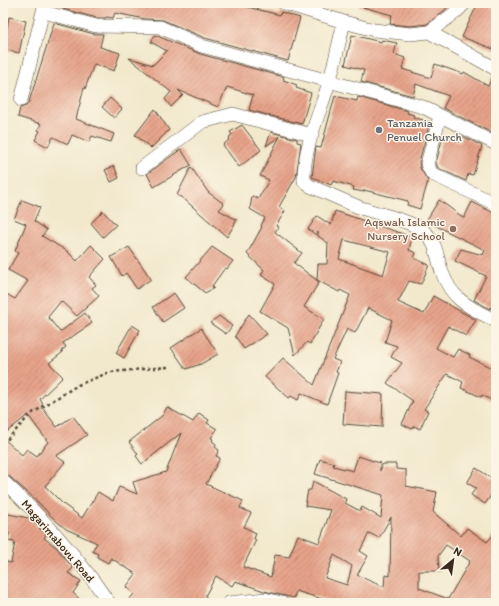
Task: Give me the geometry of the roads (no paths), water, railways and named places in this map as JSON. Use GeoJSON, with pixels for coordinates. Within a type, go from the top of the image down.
{"type":"FeatureCollection","features":[{"type":"Feature","properties":{"kind":"street"},"geometry":{"type":"LineString","coordinates":[[284,3],[374,30],[410,34],[429,32],[456,12],[465,3]]}},
{"type":"Feature","properties":{"kind":"street"},"geometry":{"type":"LineString","coordinates":[[20,100],[44,7],[96,26],[160,27],[202,46],[329,83],[423,107],[496,144]]}},
{"type":"Feature","properties":{"kind":"street"},"geometry":{"type":"LineString","coordinates":[[344,22],[329,83],[312,135],[304,171],[304,180],[310,186],[361,208],[400,219],[425,232],[436,246],[442,272],[452,294],[466,306],[496,322]]}},
{"type":"Feature","properties":{"kind":"street"},"geometry":{"type":"LineString","coordinates":[[429,32],[496,69]]}},
{"type":"Feature","properties":{"kind":"street"},"geometry":{"type":"LineString","coordinates":[[142,168],[202,122],[233,114],[312,135]]}},
{"type":"Feature","properties":{"kind":"street"},"geometry":{"type":"LineString","coordinates":[[440,116],[427,164],[432,174],[496,204]]}},
{"type":"Feature","properties":{"kind":"street","name":"Magarimabovu Road"},"geometry":{"type":"LineString","coordinates":[[3,482],[30,506],[77,558],[109,603]]}},
{"type":"Feature","properties":{"kind":"street"},"geometry":{"type":"LineString","coordinates":[[229,603],[266,599],[282,603]]}},
{"type":"Feature","properties":{"kind":"place","name":"Tanzania Penuel Church"},"geometry":{"type":"Point","coordinates":[379,130]}},
{"type":"Feature","properties":{"kind":"place","name":"Aqswah Islamic Nursery School"},"geometry":{"type":"Point","coordinates":[453,229]}}]}
